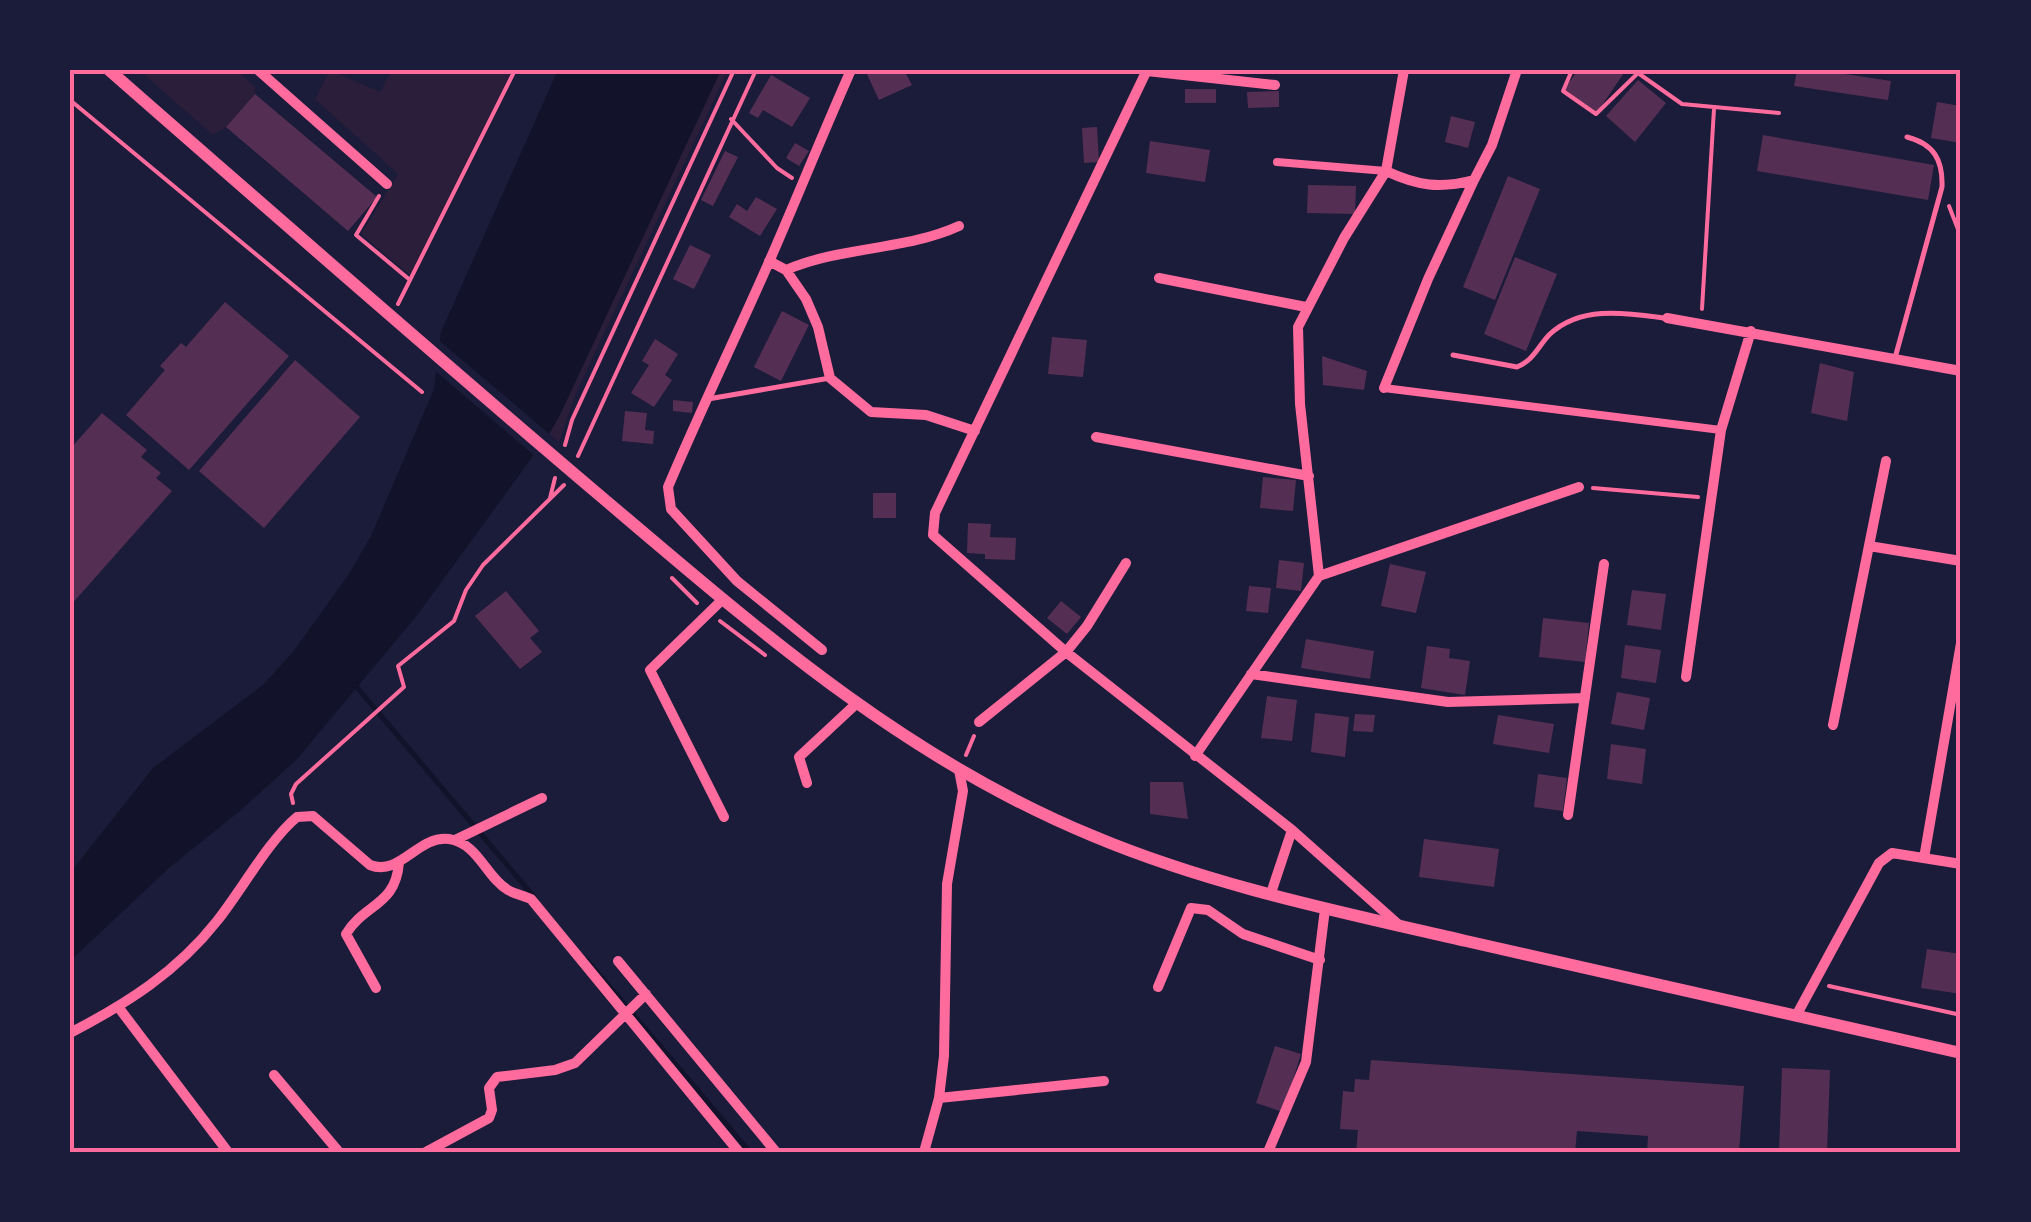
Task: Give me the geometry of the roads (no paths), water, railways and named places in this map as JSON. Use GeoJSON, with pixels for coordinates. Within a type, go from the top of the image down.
{"type":"FeatureCollection","features":[{"type":"Feature","properties":{"kind":"street"},"geometry":{"type":"LineString","coordinates":[[109,70],[568,469],[795,660],[959,770],[1090,835],[1188,870],[1326,909],[1961,1053]]}},
{"type":"Feature","properties":{"kind":"street"},"geometry":{"type":"LineString","coordinates":[[258,70],[387,184]]}},
{"type":"Feature","properties":{"kind":"street"},"geometry":{"type":"LineString","coordinates":[[822,650],[738,581],[671,509],[668,487],[851,70]]}},
{"type":"Feature","properties":{"kind":"street"},"geometry":{"type":"LineString","coordinates":[[1275,85],[1147,70],[934,513],[932,535],[1066,652],[1292,830],[1400,926]]}},
{"type":"Feature","properties":{"kind":"street"},"geometry":{"type":"LineString","coordinates":[[1319,576],[1296,351],[1298,327],[1386,171],[1404,70]]}},
{"type":"Feature","properties":{"kind":"street"},"geometry":{"type":"LineString","coordinates":[[1517,70],[1492,145],[1428,279],[1384,388],[1721,430]]}},
{"type":"Feature","properties":{"kind":"street"},"geometry":{"type":"LineString","coordinates":[[1277,162],[1386,171],[1424,186],[1450,186],[1474,180]]}},
{"type":"Feature","properties":{"kind":"street"},"geometry":{"type":"LineString","coordinates":[[786,270],[812,258],[932,238],[959,226]]}},
{"type":"Feature","properties":{"kind":"street"},"geometry":{"type":"LineString","coordinates":[[769,261],[786,270],[806,299],[818,327],[830,378],[871,412],[926,416],[975,431]]}},
{"type":"Feature","properties":{"kind":"street"},"geometry":{"type":"LineString","coordinates":[[1159,278],[1306,307]]}},
{"type":"Feature","properties":{"kind":"street"},"geometry":{"type":"LineString","coordinates":[[1667,318],[1961,371]]}},
{"type":"Feature","properties":{"kind":"street"},"geometry":{"type":"LineString","coordinates":[[1686,677],[1721,430],[1751,331]]}},
{"type":"Feature","properties":{"kind":"street"},"geometry":{"type":"LineString","coordinates":[[1096,436],[1309,476]]}},
{"type":"Feature","properties":{"kind":"street"},"geometry":{"type":"LineString","coordinates":[[1833,725],[1886,461]]}},
{"type":"Feature","properties":{"kind":"street"},"geometry":{"type":"LineString","coordinates":[[1195,756],[1319,576],[1578,487]]}},
{"type":"Feature","properties":{"kind":"street"},"geometry":{"type":"LineString","coordinates":[[1869,546],[1961,561]]}},
{"type":"Feature","properties":{"kind":"street"},"geometry":{"type":"LineString","coordinates":[[979,722],[1066,652],[1088,626],[1126,563]]}},
{"type":"Feature","properties":{"kind":"street"},"geometry":{"type":"LineString","coordinates":[[1568,815],[1604,564]]}},
{"type":"Feature","properties":{"kind":"street"},"geometry":{"type":"LineString","coordinates":[[723,599],[650,670],[724,817]]}},
{"type":"Feature","properties":{"kind":"street"},"geometry":{"type":"LineString","coordinates":[[1924,858],[1961,643]]}},
{"type":"Feature","properties":{"kind":"street"},"geometry":{"type":"LineString","coordinates":[[1251,674],[1448,702],[1584,698]]}},
{"type":"Feature","properties":{"kind":"street"},"geometry":{"type":"LineString","coordinates":[[807,783],[799,758],[856,704]]}},
{"type":"Feature","properties":{"kind":"street"},"geometry":{"type":"LineString","coordinates":[[924,1152],[938,1098],[945,1041],[947,884],[963,791],[959,770]]}},
{"type":"Feature","properties":{"kind":"street"},"geometry":{"type":"LineString","coordinates":[[455,840],[542,798]]}},
{"type":"Feature","properties":{"kind":"street"},"geometry":{"type":"LineString","coordinates":[[70,1034],[119,1008],[166,975],[215,924],[292,820],[302,815],[313,816],[370,865],[388,868],[437,840],[455,840],[468,846],[507,890],[531,899],[739,1152]]}},
{"type":"Feature","properties":{"kind":"street"},"geometry":{"type":"LineString","coordinates":[[1271,893],[1292,830]]}},
{"type":"Feature","properties":{"kind":"street"},"geometry":{"type":"LineString","coordinates":[[1796,1016],[1879,863],[1892,853],[1961,864]]}},
{"type":"Feature","properties":{"kind":"street"},"geometry":{"type":"LineString","coordinates":[[376,988],[346,934],[352,924],[390,895],[399,862]]}},
{"type":"Feature","properties":{"kind":"street"},"geometry":{"type":"LineString","coordinates":[[1158,987],[1191,908],[1208,910],[1243,934],[1320,960]]}},
{"type":"Feature","properties":{"kind":"street"},"geometry":{"type":"LineString","coordinates":[[1268,1152],[1306,1062],[1326,909]]}},
{"type":"Feature","properties":{"kind":"street"},"geometry":{"type":"LineString","coordinates":[[618,962],[776,1152]]}},
{"type":"Feature","properties":{"kind":"street"},"geometry":{"type":"LineString","coordinates":[[426,1152],[490,1118],[489,1088],[497,1076],[555,1070],[576,1063],[646,994]]}},
{"type":"Feature","properties":{"kind":"street"},"geometry":{"type":"LineString","coordinates":[[119,1008],[228,1152]]}},
{"type":"Feature","properties":{"kind":"street"},"geometry":{"type":"LineString","coordinates":[[274,1075],[339,1152]]}},
{"type":"Feature","properties":{"kind":"street"},"geometry":{"type":"LineString","coordinates":[[938,1098],[1104,1081]]}},
{"type":"Feature","properties":{"kind":"lane"},"geometry":{"type":"LineString","coordinates":[[1895,358],[1942,187],[1943,169],[1928,145],[1906,137]]}},
{"type":"Feature","properties":{"kind":"lane"},"geometry":{"type":"LineString","coordinates":[[1453,355],[1517,367],[1534,356],[1553,332],[1582,317],[1627,313],[1667,318]]}},
{"type":"Feature","properties":{"kind":"lane"},"geometry":{"type":"LineString","coordinates":[[705,400],[830,378]]}},
{"type":"Feature","properties":{"kind":"lane"},"geometry":{"type":"LineString","coordinates":[[1947,726],[1961,730]]}},
{"type":"Feature","properties":{"kind":"waterway"},"geometry":{"type":"LineString","coordinates":[[355,685],[535,898]]}},
{"type":"Feature","properties":{"kind":"waterway"},"geometry":{"type":"LineString","coordinates":[[587,960],[750,1152]]}}]}
